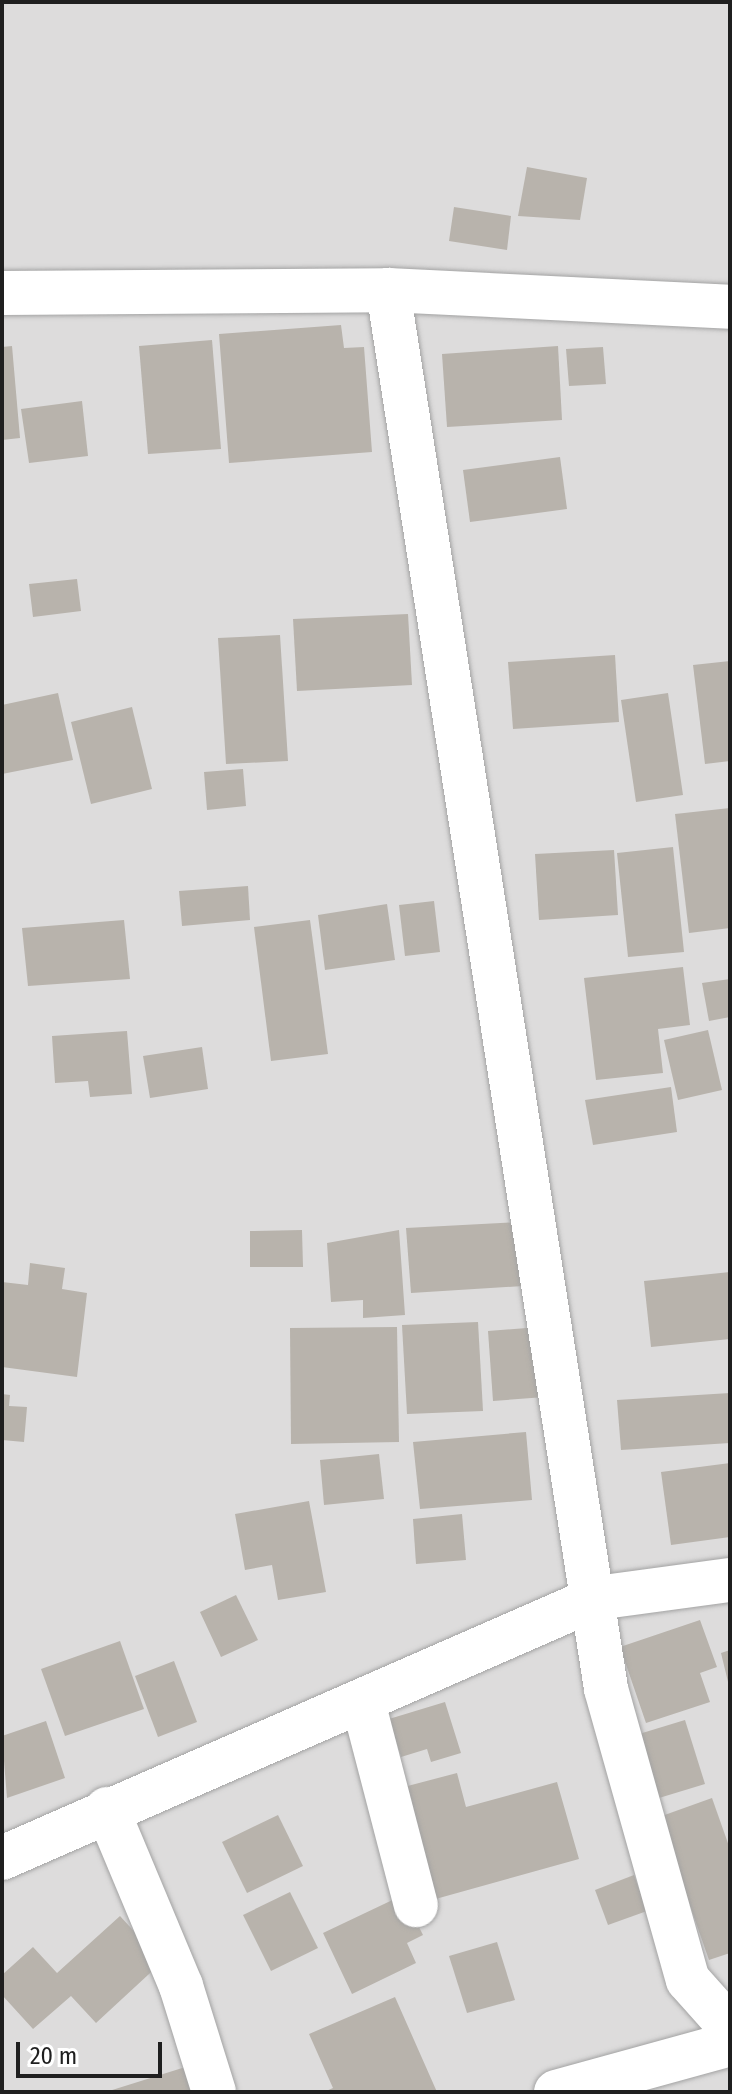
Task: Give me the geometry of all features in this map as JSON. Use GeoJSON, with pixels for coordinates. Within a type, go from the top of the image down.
{"type":"FeatureCollection","features":[{"type":"Feature","properties":{"kind":"street"},"geometry":{"type":"LineString","coordinates":[[388,290],[626,1776],[688,1980],[730,2027]]}},
{"type":"Feature","properties":{"kind":"street"},"geometry":{"type":"LineString","coordinates":[[2,293],[388,290],[730,307]]}},
{"type":"Feature","properties":{"kind":"street"},"geometry":{"type":"LineString","coordinates":[[2,1858],[107,1809],[363,1702],[596,1598],[730,1580]]}},
{"type":"Feature","properties":{"kind":"street"},"geometry":{"type":"LineString","coordinates":[[363,1702],[416,1905]]}},
{"type":"Feature","properties":{"kind":"street"},"geometry":{"type":"LineString","coordinates":[[107,1809],[181,1986],[214,2092]]}},
{"type":"Feature","properties":{"kind":"street"},"geometry":{"type":"LineString","coordinates":[[556,2092],[730,2044]]}},
{"type":"Feature","properties":{"kind":"shaded area"},"geometry":{"type":"Polygon","coordinates":[[[2,2],[730,2],[730,2092],[2,2092],[2,2]]]}},
{"type":"Feature","properties":{"kind":"building"},"geometry":{"type":"Polygon","coordinates":[[[527,167],[587,178],[580,220],[518,216],[527,167]]]}},
{"type":"Feature","properties":{"kind":"building"},"geometry":{"type":"Polygon","coordinates":[[[454,207],[511,216],[507,250],[449,241],[454,207]]]}},
{"type":"Feature","properties":{"kind":"building"},"geometry":{"type":"Polygon","coordinates":[[[341,325],[344,348],[364,347],[372,452],[229,463],[219,334],[341,325]]]}},
{"type":"Feature","properties":{"kind":"building"},"geometry":{"type":"Polygon","coordinates":[[[212,340],[221,449],[148,454],[139,346],[212,340]]]}},
{"type":"Feature","properties":{"kind":"building"},"geometry":{"type":"Polygon","coordinates":[[[12,346],[20,438],[2,440],[2,347],[12,346]]]}},
{"type":"Feature","properties":{"kind":"building"},"geometry":{"type":"Polygon","coordinates":[[[558,346],[562,420],[447,427],[442,354],[558,346]]]}},
{"type":"Feature","properties":{"kind":"building"},"geometry":{"type":"Polygon","coordinates":[[[603,347],[606,384],[569,386],[566,349],[603,347]]]}},
{"type":"Feature","properties":{"kind":"building"},"geometry":{"type":"Polygon","coordinates":[[[82,401],[88,456],[29,463],[21,409],[82,401]]]}},
{"type":"Feature","properties":{"kind":"building"},"geometry":{"type":"Polygon","coordinates":[[[560,457],[567,509],[470,522],[463,470],[560,457]]]}},
{"type":"Feature","properties":{"kind":"building"},"geometry":{"type":"Polygon","coordinates":[[[77,579],[81,611],[33,617],[29,584],[77,579]]]}},
{"type":"Feature","properties":{"kind":"building"},"geometry":{"type":"Polygon","coordinates":[[[408,614],[412,685],[297,691],[293,619],[408,614]]]}},
{"type":"Feature","properties":{"kind":"building"},"geometry":{"type":"Polygon","coordinates":[[[280,635],[288,761],[226,764],[218,638],[280,635]]]}},
{"type":"Feature","properties":{"kind":"building"},"geometry":{"type":"Polygon","coordinates":[[[615,655],[619,722],[513,729],[508,662],[615,655]]]}},
{"type":"Feature","properties":{"kind":"building"},"geometry":{"type":"Polygon","coordinates":[[[730,661],[730,761],[705,764],[693,665],[730,661]]]}},
{"type":"Feature","properties":{"kind":"building"},"geometry":{"type":"Polygon","coordinates":[[[58,693],[73,760],[2,774],[2,705],[58,693]]]}},
{"type":"Feature","properties":{"kind":"building"},"geometry":{"type":"Polygon","coordinates":[[[668,693],[683,795],[636,802],[621,700],[668,693]]]}},
{"type":"Feature","properties":{"kind":"building"},"geometry":{"type":"Polygon","coordinates":[[[132,707],[152,789],[91,804],[71,722],[132,707]]]}},
{"type":"Feature","properties":{"kind":"building"},"geometry":{"type":"Polygon","coordinates":[[[243,769],[246,806],[207,810],[204,772],[243,769]]]}},
{"type":"Feature","properties":{"kind":"building"},"geometry":{"type":"Polygon","coordinates":[[[730,808],[730,928],[689,933],[675,814],[730,808]]]}},
{"type":"Feature","properties":{"kind":"building"},"geometry":{"type":"Polygon","coordinates":[[[673,847],[684,952],[628,957],[617,853],[673,847]]]}},
{"type":"Feature","properties":{"kind":"building"},"geometry":{"type":"Polygon","coordinates":[[[614,850],[618,915],[539,920],[535,854],[614,850]]]}},
{"type":"Feature","properties":{"kind":"building"},"geometry":{"type":"Polygon","coordinates":[[[248,886],[250,920],[182,926],[179,891],[248,886]]]}},
{"type":"Feature","properties":{"kind":"building"},"geometry":{"type":"Polygon","coordinates":[[[434,901],[440,952],[405,956],[399,905],[434,901]]]}},
{"type":"Feature","properties":{"kind":"building"},"geometry":{"type":"Polygon","coordinates":[[[387,904],[395,960],[325,970],[318,915],[387,904]]]}},
{"type":"Feature","properties":{"kind":"building"},"geometry":{"type":"Polygon","coordinates":[[[124,920],[130,979],[28,986],[22,928],[124,920]]]}},
{"type":"Feature","properties":{"kind":"building"},"geometry":{"type":"Polygon","coordinates":[[[310,920],[328,1054],[271,1061],[254,927],[310,920]]]}},
{"type":"Feature","properties":{"kind":"building"},"geometry":{"type":"Polygon","coordinates":[[[683,967],[690,1025],[658,1029],[663,1073],[596,1080],[584,978],[683,967]]]}},
{"type":"Feature","properties":{"kind":"building"},"geometry":{"type":"Polygon","coordinates":[[[730,979],[730,1017],[709,1021],[702,983],[730,979]]]}},
{"type":"Feature","properties":{"kind":"building"},"geometry":{"type":"Polygon","coordinates":[[[708,1030],[722,1090],[678,1100],[664,1040],[708,1030]]]}},
{"type":"Feature","properties":{"kind":"building"},"geometry":{"type":"Polygon","coordinates":[[[127,1031],[132,1094],[90,1097],[88,1081],[55,1083],[52,1036],[127,1031]]]}},
{"type":"Feature","properties":{"kind":"building"},"geometry":{"type":"Polygon","coordinates":[[[202,1047],[208,1089],[150,1098],[143,1056],[202,1047]]]}},
{"type":"Feature","properties":{"kind":"building"},"geometry":{"type":"Polygon","coordinates":[[[671,1087],[677,1132],[593,1145],[585,1100],[671,1087]]]}},
{"type":"Feature","properties":{"kind":"building"},"geometry":{"type":"Polygon","coordinates":[[[520,1222],[523,1286],[411,1293],[406,1228],[520,1222]]]}},
{"type":"Feature","properties":{"kind":"building"},"geometry":{"type":"Polygon","coordinates":[[[302,1230],[303,1267],[250,1267],[250,1231],[302,1230]]]}},
{"type":"Feature","properties":{"kind":"building"},"geometry":{"type":"Polygon","coordinates":[[[399,1230],[405,1315],[363,1318],[363,1300],[331,1302],[327,1243],[399,1230]]]}},
{"type":"Feature","properties":{"kind":"building"},"geometry":{"type":"Polygon","coordinates":[[[30,1263],[65,1268],[62,1289],[87,1293],[77,1377],[2,1367],[2,1282],[28,1285],[30,1263]]]}},
{"type":"Feature","properties":{"kind":"building"},"geometry":{"type":"Polygon","coordinates":[[[730,1272],[730,1339],[651,1347],[644,1281],[730,1272]]]}},
{"type":"Feature","properties":{"kind":"building"},"geometry":{"type":"Polygon","coordinates":[[[478,1322],[483,1411],[407,1414],[402,1325],[478,1322]]]}},
{"type":"Feature","properties":{"kind":"building"},"geometry":{"type":"Polygon","coordinates":[[[397,1327],[399,1442],[291,1444],[290,1328],[397,1327]]]}},
{"type":"Feature","properties":{"kind":"building"},"geometry":{"type":"Polygon","coordinates":[[[539,1327],[545,1397],[493,1401],[488,1331],[539,1327]]]}},
{"type":"Feature","properties":{"kind":"building"},"geometry":{"type":"Polygon","coordinates":[[[730,1393],[730,1443],[621,1450],[617,1400],[730,1393]]]}},
{"type":"Feature","properties":{"kind":"building"},"geometry":{"type":"Polygon","coordinates":[[[2,1394],[10,1395],[9,1406],[27,1407],[24,1442],[2,1440],[2,1394]]]}},
{"type":"Feature","properties":{"kind":"building"},"geometry":{"type":"Polygon","coordinates":[[[526,1432],[532,1500],[420,1509],[413,1442],[526,1432]]]}},
{"type":"Feature","properties":{"kind":"building"},"geometry":{"type":"Polygon","coordinates":[[[379,1454],[384,1499],[324,1505],[320,1460],[379,1454]]]}},
{"type":"Feature","properties":{"kind":"building"},"geometry":{"type":"Polygon","coordinates":[[[730,1463],[730,1537],[671,1545],[661,1472],[730,1463]]]}},
{"type":"Feature","properties":{"kind":"building"},"geometry":{"type":"Polygon","coordinates":[[[309,1501],[326,1592],[278,1600],[272,1565],[245,1570],[235,1514],[309,1501]]]}},
{"type":"Feature","properties":{"kind":"building"},"geometry":{"type":"Polygon","coordinates":[[[462,1514],[466,1560],[416,1564],[413,1519],[462,1514]]]}},
{"type":"Feature","properties":{"kind":"building"},"geometry":{"type":"Polygon","coordinates":[[[236,1595],[258,1640],[221,1657],[200,1612],[236,1595]]]}},
{"type":"Feature","properties":{"kind":"building"},"geometry":{"type":"Polygon","coordinates":[[[700,1620],[717,1667],[700,1673],[710,1702],[646,1723],[620,1647],[700,1620]]]}},
{"type":"Feature","properties":{"kind":"building"},"geometry":{"type":"Polygon","coordinates":[[[120,1641],[144,1709],[65,1736],[41,1669],[120,1641]]]}},
{"type":"Feature","properties":{"kind":"building"},"geometry":{"type":"Polygon","coordinates":[[[730,1650],[730,1686],[729,1686],[721,1653],[730,1650]]]}},
{"type":"Feature","properties":{"kind":"building"},"geometry":{"type":"Polygon","coordinates":[[[174,1661],[197,1722],[158,1737],[135,1676],[174,1661]]]}},
{"type":"Feature","properties":{"kind":"building"},"geometry":{"type":"Polygon","coordinates":[[[445,1702],[461,1753],[431,1762],[427,1749],[401,1757],[389,1719],[445,1702]]]}},
{"type":"Feature","properties":{"kind":"building"},"geometry":{"type":"Polygon","coordinates":[[[685,1720],[705,1784],[659,1798],[639,1734],[685,1720]]]}},
{"type":"Feature","properties":{"kind":"building"},"geometry":{"type":"Polygon","coordinates":[[[46,1721],[65,1778],[7,1798],[2,1736],[46,1721]]]}},
{"type":"Feature","properties":{"kind":"building"},"geometry":{"type":"Polygon","coordinates":[[[457,1773],[466,1807],[557,1782],[579,1859],[432,1900],[400,1788],[457,1773]]]}},
{"type":"Feature","properties":{"kind":"building"},"geometry":{"type":"Polygon","coordinates":[[[712,1798],[730,1849],[730,1953],[709,1960],[659,1817],[712,1798]]]}},
{"type":"Feature","properties":{"kind":"building"},"geometry":{"type":"Polygon","coordinates":[[[278,1815],[303,1866],[247,1893],[222,1842],[278,1815]]]}},
{"type":"Feature","properties":{"kind":"building"},"geometry":{"type":"Polygon","coordinates":[[[634,1875],[647,1911],[608,1925],[595,1890],[634,1875]]]}},
{"type":"Feature","properties":{"kind":"building"},"geometry":{"type":"Polygon","coordinates":[[[290,1892],[318,1948],[271,1971],[243,1915],[290,1892]]]}},
{"type":"Feature","properties":{"kind":"building"},"geometry":{"type":"Polygon","coordinates":[[[403,1895],[423,1935],[407,1943],[416,1963],[352,1994],[323,1933],[403,1895]]]}},
{"type":"Feature","properties":{"kind":"building"},"geometry":{"type":"Polygon","coordinates":[[[120,1916],[162,1962],[96,2023],[71,1996],[33,2029],[2,1995],[2,1975],[33,1947],[57,1973],[120,1916]]]}},
{"type":"Feature","properties":{"kind":"building"},"geometry":{"type":"Polygon","coordinates":[[[497,1942],[515,2000],[467,2013],[449,1956],[497,1942]]]}},
{"type":"Feature","properties":{"kind":"building"},"geometry":{"type":"Polygon","coordinates":[[[395,1997],[437,2092],[324,2092],[333,2088],[309,2034],[395,1997]]]}},
{"type":"Feature","properties":{"kind":"building"},"geometry":{"type":"Polygon","coordinates":[[[195,2064],[204,2092],[109,2092],[109,2091],[195,2064]]]}}]}
